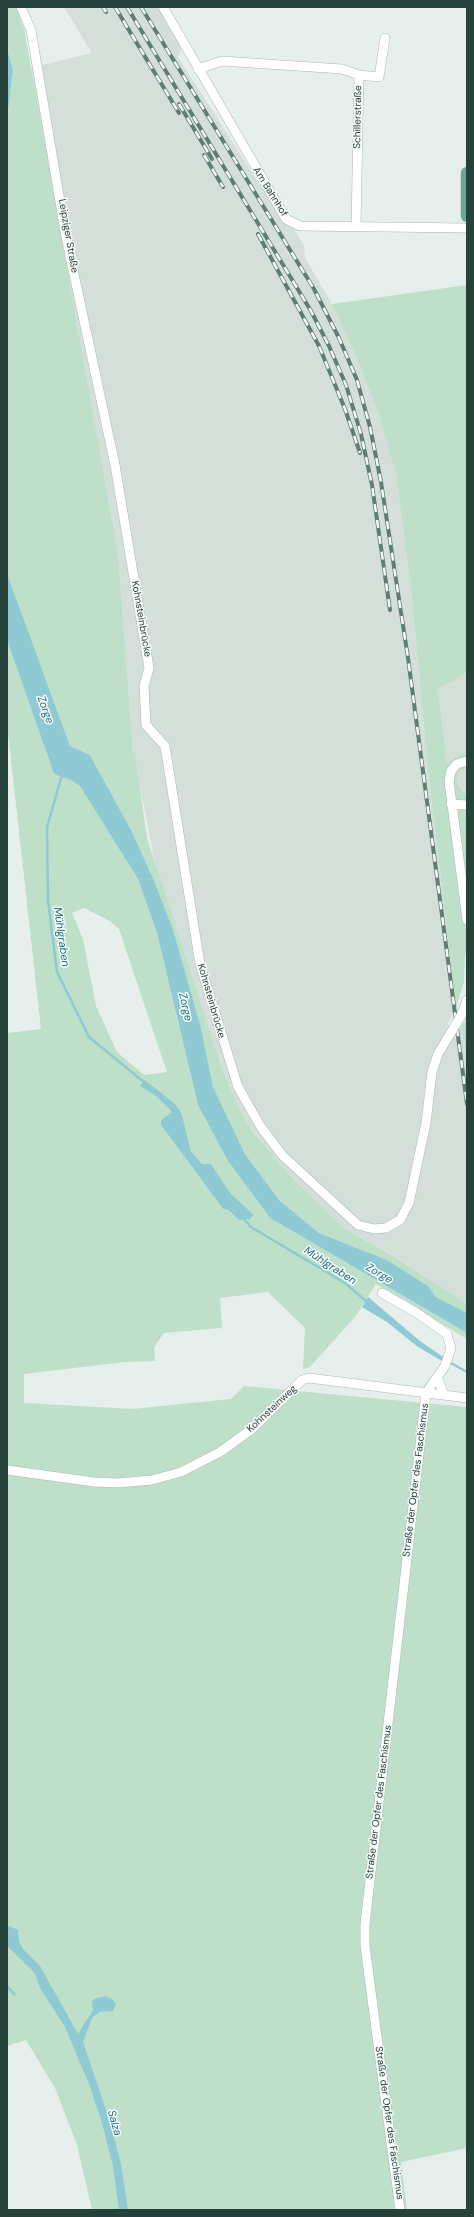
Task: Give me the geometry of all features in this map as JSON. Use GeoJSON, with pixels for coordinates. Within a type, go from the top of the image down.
{"type":"FeatureCollection","features":[{"type":"Feature","properties":{"kind":"main road"},"geometry":{"type":"LineString","coordinates":[[467,173],[467,216]]}},
{"type":"Feature","properties":{"kind":"street","name":"Leipziger Straße"},"geometry":{"type":"LineString","coordinates":[[22,7],[31,30],[66,237],[115,465]]}},
{"type":"Feature","properties":{"kind":"street","name":"Am Bahnhof"},"geometry":{"type":"LineString","coordinates":[[163,7],[286,219],[300,226],[467,228]]}},
{"type":"Feature","properties":{"kind":"street"},"geometry":{"type":"LineString","coordinates":[[359,75],[380,77],[385,38]]}},
{"type":"Feature","properties":{"kind":"street","name":"Schillerstraße"},"geometry":{"type":"LineString","coordinates":[[198,69],[222,61],[342,69],[359,75],[356,226]]}},
{"type":"Feature","properties":{"kind":"street","name":"Kohnsteinbrücke"},"geometry":{"type":"LineString","coordinates":[[115,465],[149,668],[144,686],[146,725],[165,746],[200,964],[218,1027],[238,1087],[261,1127],[282,1156],[358,1225],[374,1230],[393,1224],[400,1220],[405,1212],[422,1144],[432,1072],[438,1054],[462,1014],[467,1000]]}},
{"type":"Feature","properties":{"kind":"street"},"geometry":{"type":"LineString","coordinates":[[467,761],[456,764],[451,771],[448,781],[467,920]]}},
{"type":"Feature","properties":{"kind":"street"},"geometry":{"type":"LineString","coordinates":[[451,804],[467,805]]}},
{"type":"Feature","properties":{"kind":"street"},"geometry":{"type":"LineString","coordinates":[[382,1292],[417,1313],[447,1334],[451,1348],[447,1362],[426,1393]]}},
{"type":"Feature","properties":{"kind":"street"},"geometry":{"type":"LineString","coordinates":[[437,1377],[444,1396]]}},
{"type":"Feature","properties":{"kind":"street","name":"Kohnsteinweg"},"geometry":{"type":"LineString","coordinates":[[7,1470],[94,1482],[117,1483],[152,1480],[181,1472],[220,1452],[252,1429],[302,1380],[309,1378],[467,1398]]}},
{"type":"Feature","properties":{"kind":"street","name":"Straße der Opfer des Faschismus"},"geometry":{"type":"LineString","coordinates":[[400,2210],[365,1946],[365,1924],[426,1393]]}},
{"type":"Feature","properties":{"kind":"shaded area"},"geometry":{"type":"Polygon","coordinates":[[[64,7],[160,7],[182,48],[178,57],[285,224],[293,227],[304,246],[305,258],[332,304],[359,363],[379,416],[396,474],[412,598],[428,771],[456,1008],[448,1023],[452,1040],[461,1027],[467,1060],[467,1303],[391,1254],[347,1230],[296,1182],[253,1132],[240,1111],[222,1068],[156,868],[133,751],[118,553],[30,68],[92,53],[64,7]]]}},
{"type":"Feature","properties":{"kind":"shaded area"},"geometry":{"type":"Polygon","coordinates":[[[467,673],[467,752],[456,756],[447,763],[438,689],[467,673]]]}},
{"type":"Feature","properties":{"kind":"shaded area"},"geometry":{"type":"Polygon","coordinates":[[[467,769],[467,796],[457,784],[459,772],[467,769]]]}},
{"type":"Feature","properties":{"kind":"green space"},"geometry":{"type":"Polygon","coordinates":[[[7,7],[16,7],[24,29],[118,553],[133,751],[135,754],[147,838],[222,1068],[240,1111],[253,1132],[296,1182],[347,1230],[390,1254],[467,1303],[467,1313],[436,1297],[428,1286],[387,1260],[319,1233],[280,1201],[245,1154],[213,1087],[201,1028],[153,878],[131,830],[90,755],[70,746],[24,624],[7,574],[7,120],[13,70],[7,49],[7,7]]]}},
{"type":"Feature","properties":{"kind":"green space"},"geometry":{"type":"Polygon","coordinates":[[[467,285],[467,673],[438,689],[447,763],[456,756],[467,752],[467,769],[459,772],[457,784],[467,796],[467,955],[465,955],[464,982],[456,1008],[428,771],[412,598],[396,474],[379,416],[359,363],[332,304],[467,285]]]}},
{"type":"Feature","properties":{"kind":"green space"},"geometry":{"type":"Polygon","coordinates":[[[7,640],[54,774],[80,785],[138,879],[157,933],[198,1105],[228,1161],[270,1218],[467,1333],[467,1339],[376,1284],[355,1317],[310,1367],[303,1369],[305,1328],[268,1292],[220,1298],[222,1328],[164,1333],[154,1347],[155,1361],[125,1362],[24,1374],[24,1403],[132,1409],[231,1399],[244,1386],[467,1407],[467,2148],[401,2162],[407,2210],[92,2210],[77,2145],[55,2088],[26,2040],[7,2046],[7,1033],[41,1029],[7,724],[7,640]],[[84,908],[72,913],[83,939],[96,1006],[117,1052],[144,1075],[167,1072],[119,929],[110,921],[84,908]],[[145,1080],[140,1086],[157,1097],[172,1112],[161,1120],[161,1125],[223,1209],[227,1210],[239,1220],[250,1219],[254,1215],[231,1194],[211,1164],[202,1164],[191,1151],[182,1115],[145,1080]]]}},
{"type":"Feature","properties":{"kind":"green space"},"geometry":{"type":"Polygon","coordinates":[[[467,1017],[467,1060],[461,1027],[467,1017]]]}},
{"type":"Feature","properties":{"kind":"water"},"geometry":{"type":"Polygon","coordinates":[[[7,49],[13,70],[7,120],[7,49]]]}},
{"type":"Feature","properties":{"kind":"water","name":"Zorge"},"geometry":{"type":"Polygon","coordinates":[[[7,574],[70,746],[90,755],[131,830],[153,878],[173,930],[201,1028],[213,1087],[245,1154],[280,1201],[319,1233],[387,1260],[428,1286],[436,1297],[467,1313],[467,1333],[270,1218],[228,1161],[198,1105],[157,933],[138,879],[80,786],[71,780],[54,774],[7,640],[7,574]]]}},
{"type":"Feature","properties":{"kind":"water"},"geometry":{"type":"Polygon","coordinates":[[[145,1080],[176,1105],[182,1115],[191,1151],[202,1164],[211,1164],[231,1194],[254,1215],[250,1219],[239,1220],[228,1210],[223,1209],[161,1125],[161,1120],[172,1112],[157,1097],[140,1086],[145,1080]]]}},
{"type":"Feature","properties":{"kind":"water"},"geometry":{"type":"Polygon","coordinates":[[[368,1297],[420,1341],[446,1359],[444,1362],[418,1347],[387,1322],[362,1307],[368,1297]]]}},
{"type":"Feature","properties":{"kind":"water"},"geometry":{"type":"Polygon","coordinates":[[[7,1925],[18,1930],[19,1941],[23,1949],[40,1966],[78,2034],[93,2010],[92,2002],[94,1999],[105,1996],[112,1999],[116,2004],[113,2011],[99,2012],[92,2018],[83,2042],[110,2122],[121,2164],[128,2210],[119,2210],[113,2166],[102,2123],[89,2084],[65,2027],[40,1988],[34,1972],[7,1946],[7,1925]]]}},
{"type":"Feature","properties":{"kind":"waterway","name":"Mühlgraben"},"geometry":{"type":"LineString","coordinates":[[62,775],[47,827],[48,900],[57,972],[89,1037],[145,1083]]}},
{"type":"Feature","properties":{"kind":"waterway","name":"Mühlgraben"},"geometry":{"type":"LineString","coordinates":[[243,1218],[251,1227],[345,1283],[367,1302]]}},
{"type":"Feature","properties":{"kind":"waterway"},"geometry":{"type":"LineString","coordinates":[[449,1362],[467,1372]]}},
{"type":"Feature","properties":{"kind":"waterway"},"geometry":{"type":"LineString","coordinates":[[7,1986],[14,1994]]}},
{"type":"Feature","properties":{"kind":"railway"},"geometry":{"type":"LineString","coordinates":[[103,7],[106,12]]}},
{"type":"Feature","properties":{"kind":"railway"},"geometry":{"type":"LineString","coordinates":[[115,7],[179,113]]}},
{"type":"Feature","properties":{"kind":"railway"},"geometry":{"type":"LineString","coordinates":[[127,7],[311,311],[329,346],[346,385],[361,434],[372,485],[390,610]]}},
{"type":"Feature","properties":{"kind":"railway"},"geometry":{"type":"LineString","coordinates":[[141,7],[314,289],[339,338],[357,380],[370,427],[381,482],[408,658],[467,1104]]}},
{"type":"Feature","properties":{"kind":"railway"},"geometry":{"type":"LineString","coordinates":[[179,104],[212,159]]}},
{"type":"Feature","properties":{"kind":"railway"},"geometry":{"type":"LineString","coordinates":[[204,155],[223,187]]}},
{"type":"Feature","properties":{"kind":"railway"},"geometry":{"type":"LineString","coordinates":[[258,234],[319,346],[345,409],[360,453]]}},
{"type":"Feature","properties":{"kind":"water label","name":"Salza"},"geometry":{"type":"Point","coordinates":[114,2123]}}]}
